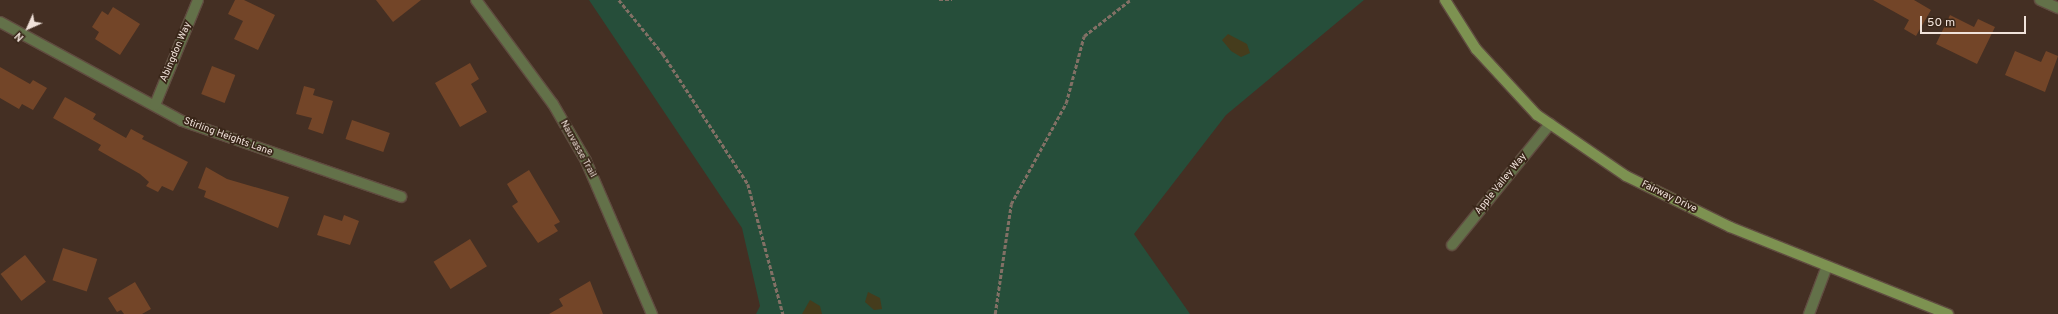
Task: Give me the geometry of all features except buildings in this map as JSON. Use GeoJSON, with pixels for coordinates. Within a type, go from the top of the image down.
{"type":"FeatureCollection","features":[{"type":"Feature","properties":{"kind":"street","name":"Abingdon Way"},"geometry":{"type":"LineString","coordinates":[[155,104],[198,0]]}},
{"type":"Feature","properties":{"kind":"street","name":"Nauvasse Trail"},"geometry":{"type":"LineString","coordinates":[[476,0],[553,104],[586,161],[652,314]]}},
{"type":"Feature","properties":{"kind":"street","name":"Fairway Drive"},"geometry":{"type":"LineString","coordinates":[[1445,0],[1476,49],[1511,90],[1550,124],[1626,176],[1730,227],[1948,314]]}},
{"type":"Feature","properties":{"kind":"street"},"geometry":{"type":"LineString","coordinates":[[2040,0],[2058,8]]}},
{"type":"Feature","properties":{"kind":"street","name":"Stirling Heights Lane"},"geometry":{"type":"LineString","coordinates":[[0,22],[189,123],[401,197]]}},
{"type":"Feature","properties":{"kind":"street","name":"Apple Valley Way"},"geometry":{"type":"LineString","coordinates":[[1452,245],[1550,124]]}},
{"type":"Feature","properties":{"kind":"street"},"geometry":{"type":"LineString","coordinates":[[1809,314],[1827,266]]}},
{"type":"Feature","properties":{"kind":"path"},"geometry":{"type":"LineString","coordinates":[[619,0],[663,54],[748,184],[783,314]]}},
{"type":"Feature","properties":{"kind":"path"},"geometry":{"type":"LineString","coordinates":[[939,0],[952,0]]}},
{"type":"Feature","properties":{"kind":"path"},"geometry":{"type":"LineString","coordinates":[[995,314],[1011,204],[1066,103],[1084,36],[1130,0]]}},
{"type":"Feature","properties":{"kind":"green space"},"geometry":{"type":"Polygon","coordinates":[[[589,0],[1364,0],[1226,115],[1134,234],[1190,314],[756,314],[760,306],[742,228],[589,0]]]}},
{"type":"Feature","properties":{"kind":"sand"},"geometry":{"type":"Polygon","coordinates":[[[1228,34],[1247,44],[1250,53],[1241,57],[1231,51],[1222,40],[1228,34]]]}},
{"type":"Feature","properties":{"kind":"sand"},"geometry":{"type":"Polygon","coordinates":[[[868,292],[880,298],[882,309],[874,310],[865,302],[868,292]]]}},
{"type":"Feature","properties":{"kind":"sand"},"geometry":{"type":"Polygon","coordinates":[[[810,300],[820,306],[822,314],[802,314],[810,300]]]}}]}
